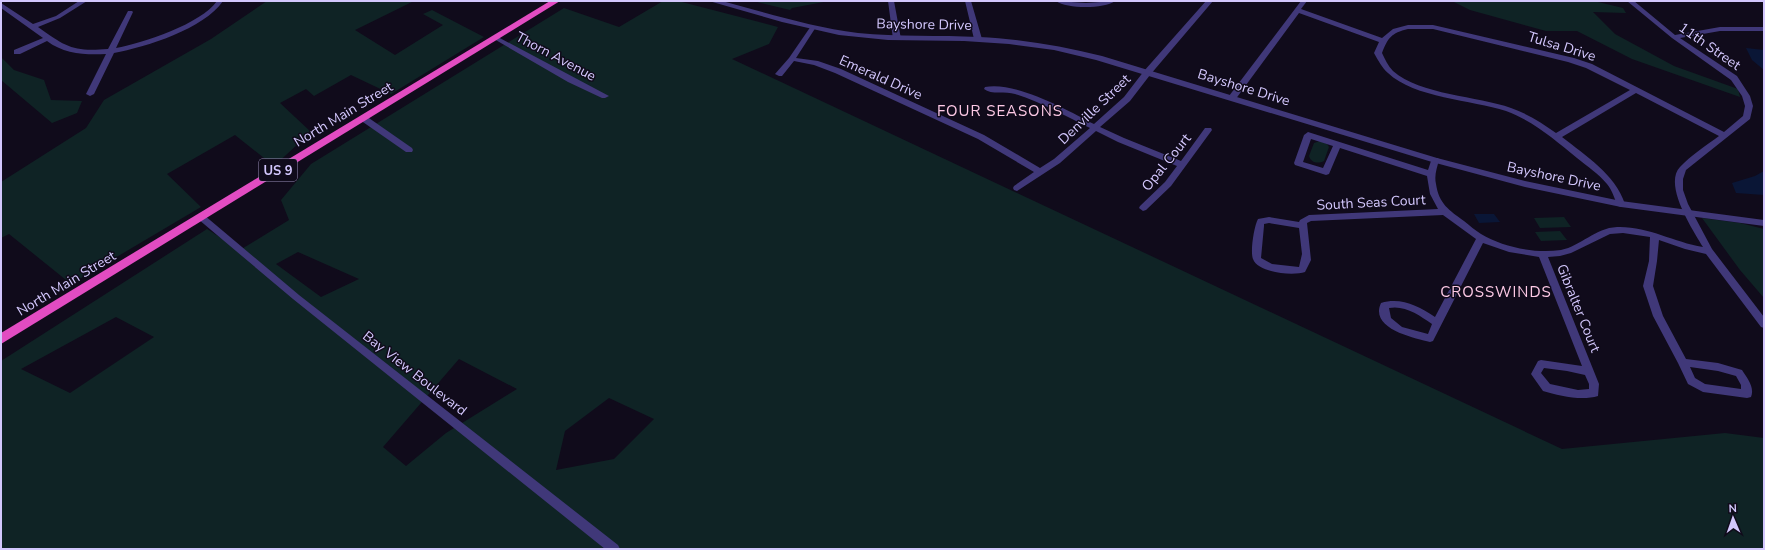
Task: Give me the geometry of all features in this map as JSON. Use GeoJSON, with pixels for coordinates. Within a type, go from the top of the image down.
{"type":"FeatureCollection","features":[{"type":"Feature","properties":{"kind":"highway","name":"North Main Street"},"geometry":{"type":"LineString","coordinates":[[1,339],[556,1]]}},
{"type":"Feature","properties":{"kind":"street"},"geometry":{"type":"LineString","coordinates":[[33,27],[58,17],[84,1]]}},
{"type":"Feature","properties":{"kind":"street"},"geometry":{"type":"LineString","coordinates":[[1,5],[60,46],[88,52],[110,50],[139,44],[178,30],[200,19],[220,1]]}},
{"type":"Feature","properties":{"kind":"street","name":"Bayshore Drive"},"geometry":{"type":"LineString","coordinates":[[712,1],[813,27],[858,35],[897,39],[978,39],[1017,42],[1058,49],[1232,98],[1435,160],[1525,184],[1621,204],[1764,223]]}},
{"type":"Feature","properties":{"kind":"street"},"geometry":{"type":"LineString","coordinates":[[891,1],[897,39]]}},
{"type":"Feature","properties":{"kind":"street"},"geometry":{"type":"LineString","coordinates":[[968,1],[978,39]]}},
{"type":"Feature","properties":{"kind":"street"},"geometry":{"type":"LineString","coordinates":[[1059,1],[1084,6],[1097,5],[1112,1]]}},
{"type":"Feature","properties":{"kind":"street","name":"Denville Street"},"geometry":{"type":"LineString","coordinates":[[1017,188],[1057,161],[1127,99],[1147,73],[1210,1]]}},
{"type":"Feature","properties":{"kind":"street"},"geometry":{"type":"LineString","coordinates":[[1232,98],[1304,1]]}},
{"type":"Feature","properties":{"kind":"street","name":"11th Street"},"geometry":{"type":"LineString","coordinates":[[1630,1],[1674,37],[1734,78],[1746,96],[1749,106],[1747,117],[1682,169],[1679,179],[1679,190],[1709,251],[1764,324]]}},
{"type":"Feature","properties":{"kind":"street"},"geometry":{"type":"LineString","coordinates":[[1297,10],[1383,41],[1378,53],[1381,60],[1393,74],[1404,81],[1420,87],[1511,111],[1524,116],[1556,137],[1605,175],[1619,195],[1621,204]]}},
{"type":"Feature","properties":{"kind":"street"},"geometry":{"type":"LineString","coordinates":[[90,94],[110,50],[130,12]]}},
{"type":"Feature","properties":{"kind":"street"},"geometry":{"type":"LineString","coordinates":[[779,74],[792,59],[813,27]]}},
{"type":"Feature","properties":{"kind":"street","name":"Tulsa Drive"},"geometry":{"type":"LineString","coordinates":[[1383,41],[1395,30],[1408,27],[1433,27],[1572,60],[1589,66],[1724,135]]}},
{"type":"Feature","properties":{"kind":"street"},"geometry":{"type":"LineString","coordinates":[[1674,37],[1720,30],[1764,29]]}},
{"type":"Feature","properties":{"kind":"street"},"geometry":{"type":"LineString","coordinates":[[18,52],[48,38]]}},
{"type":"Feature","properties":{"kind":"street","name":"Thorn Avenue"},"geometry":{"type":"LineString","coordinates":[[496,38],[571,80],[605,96]]}},
{"type":"Feature","properties":{"kind":"street","name":"Emerald Drive"},"geometry":{"type":"LineString","coordinates":[[792,59],[815,63],[838,72],[981,137],[1040,172]]}},
{"type":"Feature","properties":{"kind":"street"},"geometry":{"type":"LineString","coordinates":[[988,89],[1009,90],[1025,95],[1095,128],[1182,165]]}},
{"type":"Feature","properties":{"kind":"street"},"geometry":{"type":"LineString","coordinates":[[1556,137],[1636,90]]}},
{"type":"Feature","properties":{"kind":"street"},"geometry":{"type":"LineString","coordinates":[[363,118],[409,150]]}},
{"type":"Feature","properties":{"kind":"street","name":"Opal Court"},"geometry":{"type":"LineString","coordinates":[[1143,208],[1163,189],[1208,130]]}},
{"type":"Feature","properties":{"kind":"street"},"geometry":{"type":"LineString","coordinates":[[1337,145],[1326,172],[1298,163],[1308,135],[1431,174]]}},
{"type":"Feature","properties":{"kind":"street"},"geometry":{"type":"LineString","coordinates":[[1435,160],[1431,174],[1434,193],[1444,212],[1480,238],[1522,252],[1542,254],[1562,252],[1581,246],[1595,236],[1611,230],[1633,231],[1655,235],[1698,250],[1709,251]]}},
{"type":"Feature","properties":{"kind":"street","name":"South Seas Court"},"geometry":{"type":"LineString","coordinates":[[1303,226],[1269,220],[1261,221],[1259,226],[1257,247],[1257,258],[1260,262],[1280,269],[1292,271],[1302,270],[1308,260],[1303,222],[1309,218],[1444,212]]}},
{"type":"Feature","properties":{"kind":"street","name":"Bay View Boulevard"},"geometry":{"type":"LineString","coordinates":[[201,217],[296,297],[614,549]]}},
{"type":"Feature","properties":{"kind":"street"},"geometry":{"type":"LineString","coordinates":[[1655,235],[1653,261],[1648,286],[1658,316],[1683,362],[1691,381],[1702,388],[1747,394],[1746,385],[1739,373],[1718,367],[1683,362]]}},
{"type":"Feature","properties":{"kind":"street"},"geometry":{"type":"LineString","coordinates":[[1437,323],[1421,312],[1407,306],[1393,303],[1384,306],[1383,313],[1389,323],[1409,334],[1430,338],[1480,238]]}},
{"type":"Feature","properties":{"kind":"street","name":"Gibralter Court"},"geometry":{"type":"LineString","coordinates":[[1542,254],[1594,384],[1594,393],[1578,394],[1546,388],[1536,374],[1541,364],[1567,367],[1589,372]]}},
{"type":"Feature","properties":{"kind":"green space"},"geometry":{"type":"Polygon","coordinates":[[[267,1],[414,1],[355,30],[395,55],[443,25],[423,14],[432,10],[484,37],[391,94],[351,75],[314,96],[306,89],[280,103],[311,132],[274,166],[235,135],[167,174],[201,207],[71,284],[9,234],[1,238],[1,182],[86,128],[104,100],[211,39],[267,1]]]}},
{"type":"Feature","properties":{"kind":"green space"},"geometry":{"type":"Polygon","coordinates":[[[663,1],[678,1],[778,27],[769,44],[732,59],[1562,449],[1725,433],[1764,438],[1764,549],[1,549],[1,361],[207,229],[240,250],[289,220],[281,200],[311,164],[564,8],[619,27],[663,1]],[[298,252],[276,264],[321,297],[359,279],[298,252]],[[116,317],[21,369],[70,393],[154,337],[116,317]],[[459,359],[383,447],[406,466],[446,433],[517,389],[459,359]],[[609,398],[565,431],[556,470],[614,459],[654,419],[609,398]]]}},
{"type":"Feature","properties":{"kind":"green space"},"geometry":{"type":"Polygon","coordinates":[[[829,1],[792,8],[790,10],[757,2],[829,1]]]}},
{"type":"Feature","properties":{"kind":"green space"},"geometry":{"type":"Polygon","coordinates":[[[1452,1],[1594,1],[1623,8],[1626,13],[1593,12],[1615,34],[1674,66],[1738,89],[1740,97],[1632,59],[1577,31],[1546,31],[1470,10],[1452,1]]]}},
{"type":"Feature","properties":{"kind":"green space"},"geometry":{"type":"Polygon","coordinates":[[[1,57],[14,70],[44,80],[51,100],[82,101],[77,113],[52,123],[1,80],[1,57]]]}},
{"type":"Feature","properties":{"kind":"green space"},"geometry":{"type":"Polygon","coordinates":[[[1320,141],[1327,144],[1329,147],[1324,161],[1315,162],[1311,160],[1309,156],[1314,143],[1320,141]]]}},
{"type":"Feature","properties":{"kind":"green space"},"geometry":{"type":"Polygon","coordinates":[[[1564,217],[1571,227],[1540,228],[1534,218],[1564,217]]]}},
{"type":"Feature","properties":{"kind":"green space"},"geometry":{"type":"Polygon","coordinates":[[[1702,218],[1740,223],[1764,229],[1764,298],[1740,270],[1702,218]]]}},
{"type":"Feature","properties":{"kind":"green space"},"geometry":{"type":"Polygon","coordinates":[[[1560,231],[1567,240],[1541,241],[1535,232],[1560,231]]]}},
{"type":"Feature","properties":{"kind":"water"},"geometry":{"type":"Polygon","coordinates":[[[1746,48],[1764,50],[1764,70],[1752,60],[1746,48]]]}},
{"type":"Feature","properties":{"kind":"water"},"geometry":{"type":"Polygon","coordinates":[[[1764,171],[1764,195],[1736,193],[1732,183],[1755,176],[1764,171]]]}},
{"type":"Feature","properties":{"kind":"water"},"geometry":{"type":"Polygon","coordinates":[[[1474,214],[1494,214],[1500,222],[1479,223],[1474,214]]]}},
{"type":"Feature","properties":{"kind":"district","name":"FOUR SEASONS"},"geometry":{"type":"Point","coordinates":[1000,111]}},
{"type":"Feature","properties":{"kind":"district","name":"CROSSWINDS"},"geometry":{"type":"Point","coordinates":[1496,292]}}]}
